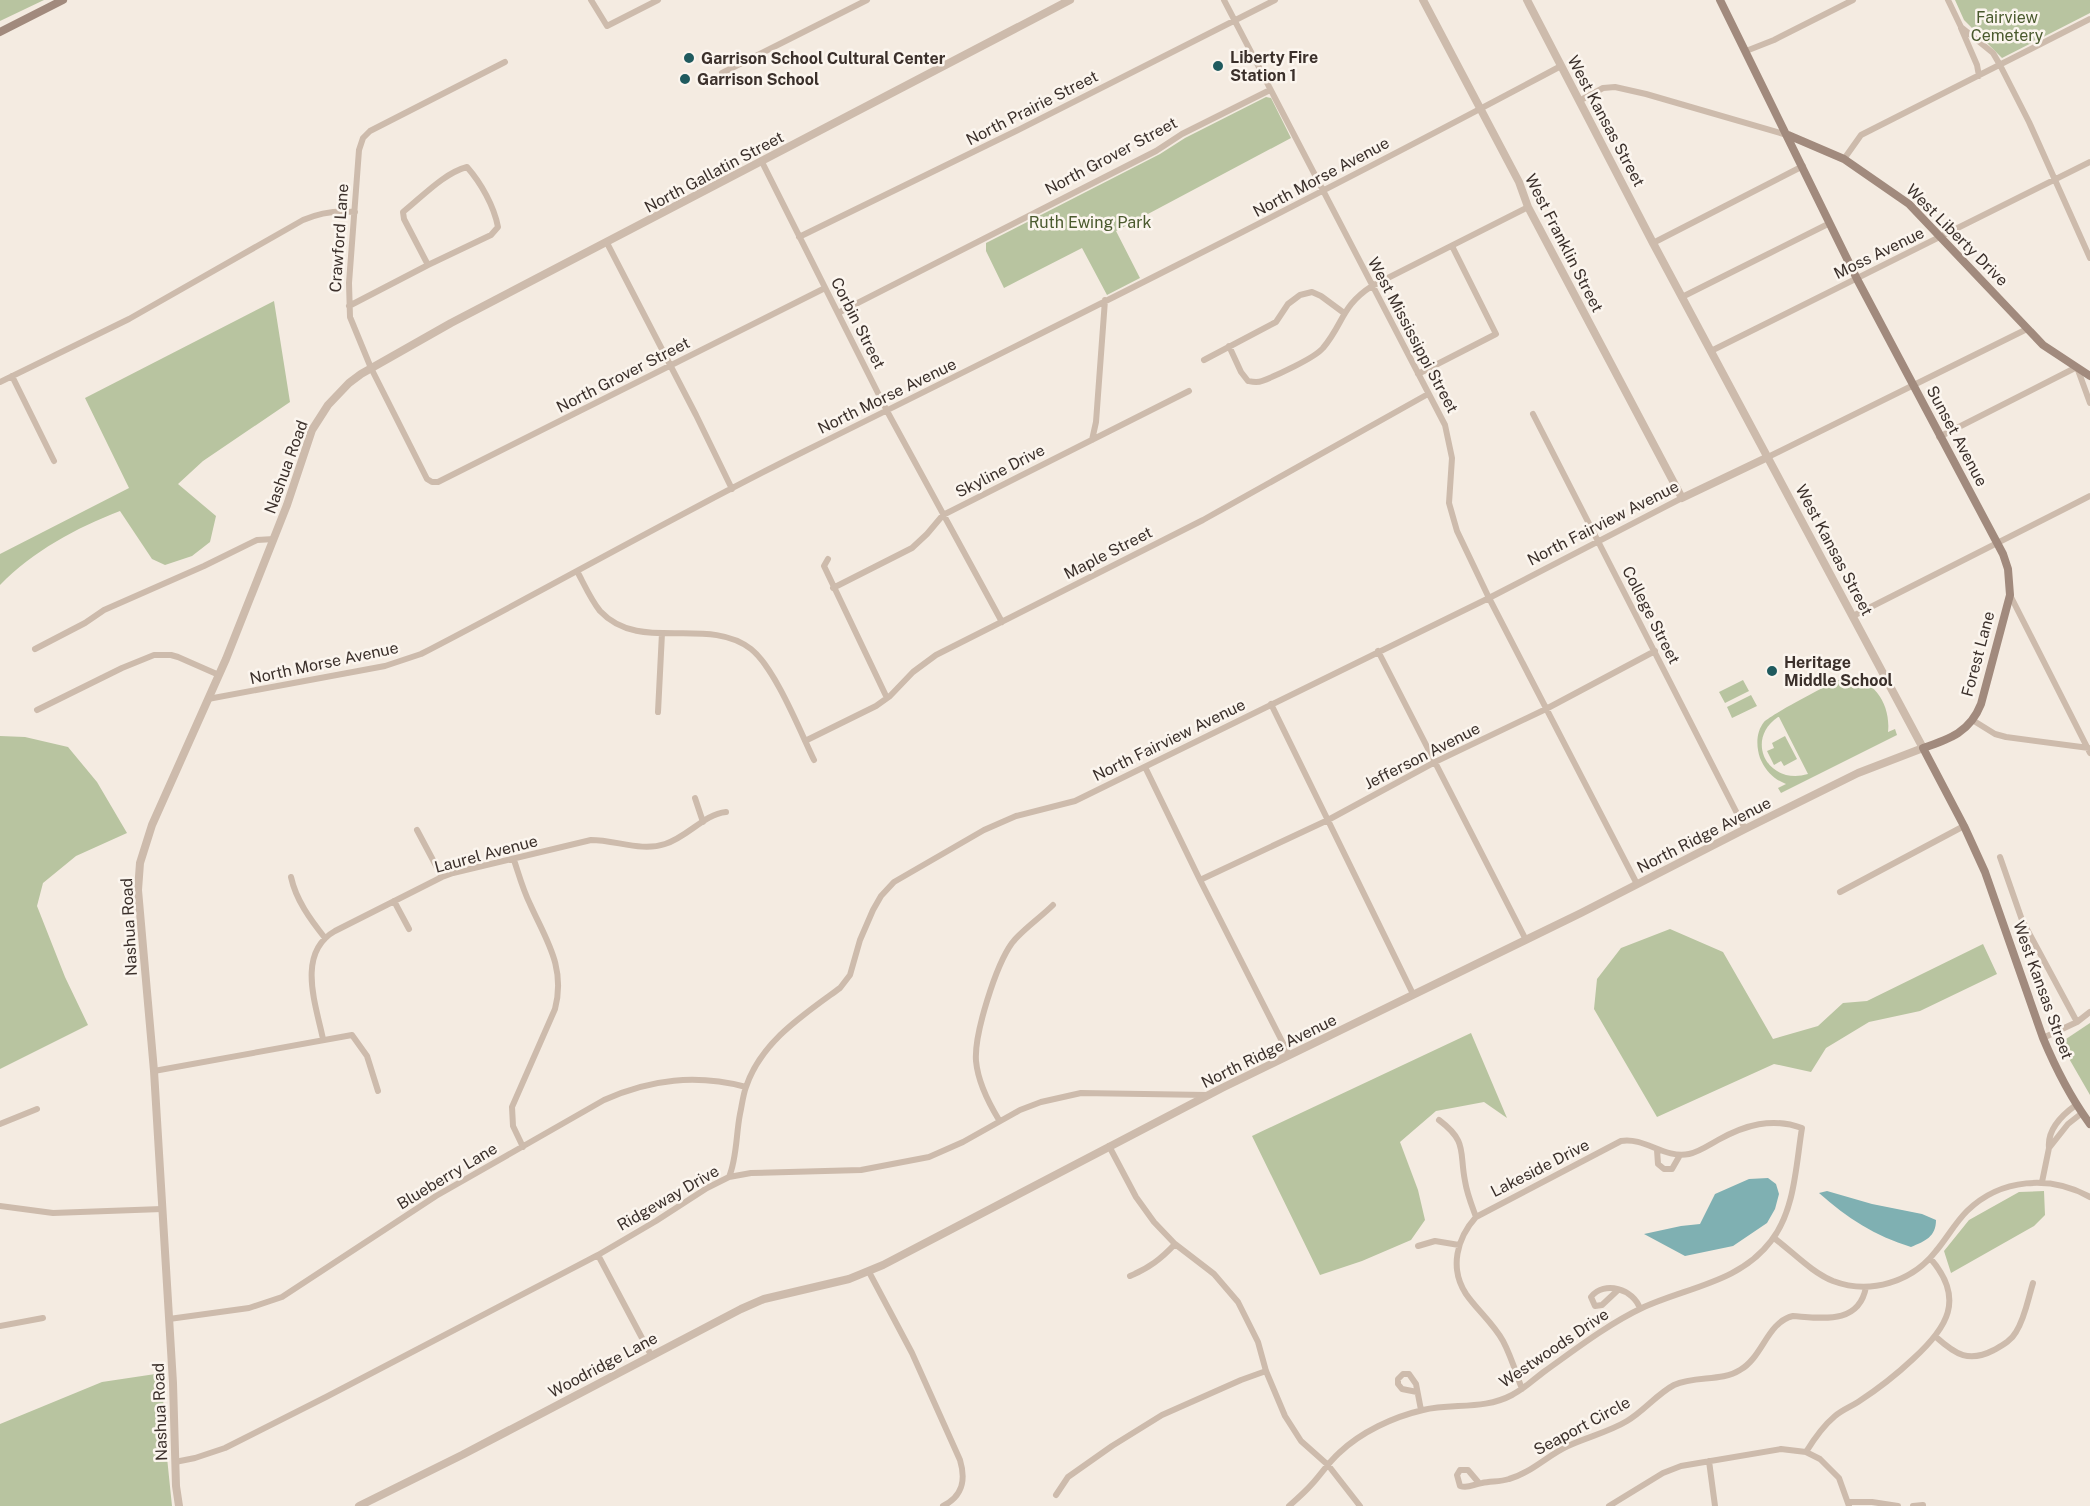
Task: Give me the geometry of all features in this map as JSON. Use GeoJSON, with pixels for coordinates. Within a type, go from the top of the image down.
{"type":"FeatureCollection","features":[{"type":"Feature","properties":{"kind":"main road"},"geometry":{"type":"LineString","coordinates":[[0,32],[63,0]]}},
{"type":"Feature","properties":{"kind":"main road","name":"Sunset Avenue"},"geometry":{"type":"LineString","coordinates":[[1720,0],[1857,279],[1997,544],[2008,568],[2010,595]]}},
{"type":"Feature","properties":{"kind":"main road","name":"West Liberty Drive"},"geometry":{"type":"LineString","coordinates":[[1788,135],[1844,159],[1909,204],[2043,345],[2090,376]]}},
{"type":"Feature","properties":{"kind":"main road","name":"Forest Lane"},"geometry":{"type":"LineString","coordinates":[[1974,721],[1981,704],[2010,595]]}},
{"type":"Feature","properties":{"kind":"main road"},"geometry":{"type":"LineString","coordinates":[[1923,748],[1952,736],[1974,721]]}},
{"type":"Feature","properties":{"kind":"main road","name":"West Kansas Street"},"geometry":{"type":"LineString","coordinates":[[1923,748],[1985,872],[2043,1038],[2076,1105],[2090,1124]]}},
{"type":"Feature","properties":{"kind":"street"},"geometry":{"type":"LineString","coordinates":[[591,0],[606,26],[658,0]]}},
{"type":"Feature","properties":{"kind":"street"},"geometry":{"type":"LineString","coordinates":[[722,73],[867,0]]}},
{"type":"Feature","properties":{"kind":"street","name":"North Gallatin Street"},"geometry":{"type":"LineString","coordinates":[[371,368],[451,323],[1071,0]]}},
{"type":"Feature","properties":{"kind":"street","name":"West Mississippi Street"},"geometry":{"type":"LineString","coordinates":[[1224,0],[1445,425],[1452,458],[1449,503],[1454,522],[1489,598],[1637,884]]}},
{"type":"Feature","properties":{"kind":"street","name":"North Prairie Street"},"geometry":{"type":"LineString","coordinates":[[799,237],[1016,132],[1275,0]]}},
{"type":"Feature","properties":{"kind":"street","name":"West Franklin Street"},"geometry":{"type":"LineString","coordinates":[[1423,0],[1519,182],[1528,207],[1682,498]]}},
{"type":"Feature","properties":{"kind":"street","name":"West Kansas Street"},"geometry":{"type":"LineString","coordinates":[[1527,0],[1653,243],[1923,748]]}},
{"type":"Feature","properties":{"kind":"street"},"geometry":{"type":"LineString","coordinates":[[1746,51],[1774,40],[1853,0]]}},
{"type":"Feature","properties":{"kind":"street"},"geometry":{"type":"LineString","coordinates":[[1948,0],[1977,65],[1979,76]]}},
{"type":"Feature","properties":{"kind":"street"},"geometry":{"type":"LineString","coordinates":[[1844,159],[1861,135],[2090,19]]}},
{"type":"Feature","properties":{"kind":"street"},"geometry":{"type":"LineString","coordinates":[[1961,27],[1993,53],[2000,65],[2090,258]]}},
{"type":"Feature","properties":{"kind":"street","name":"Crawford Lane"},"geometry":{"type":"LineString","coordinates":[[432,482],[427,479],[351,323],[349,283],[359,150],[363,138],[370,131],[505,62]]}},
{"type":"Feature","properties":{"kind":"street","name":"North Morse Avenue"},"geometry":{"type":"LineString","coordinates":[[208,699],[386,666],[427,651],[732,489],[1323,191],[1561,66]]}},
{"type":"Feature","properties":{"kind":"street"},"geometry":{"type":"LineString","coordinates":[[1579,101],[1602,88],[1615,87],[1788,135]]}},
{"type":"Feature","properties":{"kind":"street","name":"North Grover Street"},"geometry":{"type":"LineString","coordinates":[[838,313],[1156,151],[1182,134],[1270,90]]}},
{"type":"Feature","properties":{"kind":"street","name":"Corbin Street"},"geometry":{"type":"LineString","coordinates":[[762,162],[887,411],[1002,622]]}},
{"type":"Feature","properties":{"kind":"street","name":"Moss Avenue"},"geometry":{"type":"LineString","coordinates":[[1711,351],[2090,162]]}},
{"type":"Feature","properties":{"kind":"street"},"geometry":{"type":"LineString","coordinates":[[1653,243],[1803,166]]}},
{"type":"Feature","properties":{"kind":"street"},"geometry":{"type":"LineString","coordinates":[[349,306],[491,235],[498,227],[496,216],[475,176],[467,167],[454,170],[403,212],[404,219],[428,265]]}},
{"type":"Feature","properties":{"kind":"street"},"geometry":{"type":"LineString","coordinates":[[1229,346],[1241,372],[1248,381],[1261,381],[1316,355],[1324,347],[1344,313],[1360,294],[1372,286],[1528,207]]}},
{"type":"Feature","properties":{"kind":"street"},"geometry":{"type":"LineString","coordinates":[[0,382],[129,319],[303,220],[332,211],[355,212]]}},
{"type":"Feature","properties":{"kind":"street"},"geometry":{"type":"LineString","coordinates":[[1682,297],[1830,223]]}},
{"type":"Feature","properties":{"kind":"street"},"geometry":{"type":"LineString","coordinates":[[607,243],[732,489]]}},
{"type":"Feature","properties":{"kind":"street"},"geometry":{"type":"LineString","coordinates":[[1418,374],[1496,334],[1452,246]]}},
{"type":"Feature","properties":{"kind":"street","name":"North Grover Street"},"geometry":{"type":"LineString","coordinates":[[432,482],[438,482],[825,288]]}},
{"type":"Feature","properties":{"kind":"street"},"geometry":{"type":"LineString","coordinates":[[1204,360],[1275,322],[1288,304],[1300,295],[1312,292],[1344,313]]}},
{"type":"Feature","properties":{"kind":"street"},"geometry":{"type":"LineString","coordinates":[[1092,440],[1105,300]]}},
{"type":"Feature","properties":{"kind":"street"},"geometry":{"type":"LineString","coordinates":[[1768,456],[2028,329]]}},
{"type":"Feature","properties":{"kind":"street","name":"Nashua Road"},"geometry":{"type":"LineString","coordinates":[[179,1506],[154,1071],[138,890],[141,863],[152,825],[219,675],[274,539],[306,444],[319,417],[338,393],[371,368]]}},
{"type":"Feature","properties":{"kind":"street"},"geometry":{"type":"LineString","coordinates":[[1939,437],[2077,369],[2090,403]]}},
{"type":"Feature","properties":{"kind":"street"},"geometry":{"type":"LineString","coordinates":[[12,376],[54,461]]}},
{"type":"Feature","properties":{"kind":"street","name":"Skyline Drive"},"geometry":{"type":"LineString","coordinates":[[833,588],[912,548],[943,515],[1189,391]]}},
{"type":"Feature","properties":{"kind":"street","name":"Maple Street"},"geometry":{"type":"LineString","coordinates":[[805,741],[876,706],[913,672],[936,655],[1203,520],[1428,394]]}},
{"type":"Feature","properties":{"kind":"street","name":"College Street"},"geometry":{"type":"LineString","coordinates":[[1533,414],[1745,829]]}},
{"type":"Feature","properties":{"kind":"street","name":"North Fairview Avenue"},"geometry":{"type":"LineString","coordinates":[[729,1177],[733,1168],[738,1123],[746,1087],[760,1060],[782,1032],[840,988],[847,980],[866,925],[881,896],[894,882],[984,830],[1017,816],[1068,804],[1489,598],[1768,456]]}},
{"type":"Feature","properties":{"kind":"street"},"geometry":{"type":"LineString","coordinates":[[1853,616],[2090,496]]}},
{"type":"Feature","properties":{"kind":"street"},"geometry":{"type":"LineString","coordinates":[[35,649],[85,623],[104,610],[257,540],[274,539]]}},
{"type":"Feature","properties":{"kind":"street"},"geometry":{"type":"LineString","coordinates":[[828,559],[824,566],[833,588],[887,698]]}},
{"type":"Feature","properties":{"kind":"street"},"geometry":{"type":"LineString","coordinates":[[577,571],[599,609],[608,618],[629,630],[715,635],[742,643],[752,650],[761,658],[770,672],[814,760]]}},
{"type":"Feature","properties":{"kind":"street","name":"Sunset Avenue"},"geometry":{"type":"LineString","coordinates":[[2010,595],[2089,750]]}},
{"type":"Feature","properties":{"kind":"street"},"geometry":{"type":"LineString","coordinates":[[658,712],[662,633]]}},
{"type":"Feature","properties":{"kind":"street"},"geometry":{"type":"LineString","coordinates":[[1378,651],[1526,940]]}},
{"type":"Feature","properties":{"kind":"street","name":"Jefferson Avenue"},"geometry":{"type":"LineString","coordinates":[[1200,880],[1328,820],[1435,762],[1546,709],[1654,651]]}},
{"type":"Feature","properties":{"kind":"street"},"geometry":{"type":"LineString","coordinates":[[37,710],[122,668],[154,655],[178,657],[219,675]]}},
{"type":"Feature","properties":{"kind":"street"},"geometry":{"type":"LineString","coordinates":[[1271,704],[1413,994]]}},
{"type":"Feature","properties":{"kind":"street"},"geometry":{"type":"LineString","coordinates":[[1974,721],[1995,734],[2006,737],[2089,750]]}},
{"type":"Feature","properties":{"kind":"street","name":"North Ridge Avenue"},"geometry":{"type":"LineString","coordinates":[[869,1272],[1289,1055],[1526,940],[1858,773],[1923,748]]}},
{"type":"Feature","properties":{"kind":"street"},"geometry":{"type":"LineString","coordinates":[[1145,767],[1289,1055]]}},
{"type":"Feature","properties":{"kind":"street"},"geometry":{"type":"LineString","coordinates":[[695,798],[703,822]]}},
{"type":"Feature","properties":{"kind":"street","name":"Laurel Avenue"},"geometry":{"type":"LineString","coordinates":[[325,938],[442,877],[591,840],[638,846],[664,845],[694,830],[718,813],[726,812]]}},
{"type":"Feature","properties":{"kind":"street"},"geometry":{"type":"LineString","coordinates":[[1840,891],[1964,826]]}},
{"type":"Feature","properties":{"kind":"street"},"geometry":{"type":"LineString","coordinates":[[417,830],[442,877]]}},
{"type":"Feature","properties":{"kind":"street"},"geometry":{"type":"LineString","coordinates":[[2000,857],[2022,920],[2077,1022]]}},
{"type":"Feature","properties":{"kind":"street"},"geometry":{"type":"LineString","coordinates":[[514,860],[529,902],[554,955],[559,976],[555,1009],[512,1107],[512,1122],[523,1147]]}},
{"type":"Feature","properties":{"kind":"street"},"geometry":{"type":"LineString","coordinates":[[291,877],[307,915],[325,938],[314,956],[311,975],[323,1040]]}},
{"type":"Feature","properties":{"kind":"street"},"geometry":{"type":"LineString","coordinates":[[394,901],[409,929]]}},
{"type":"Feature","properties":{"kind":"street"},"geometry":{"type":"LineString","coordinates":[[999,1120],[985,1095],[977,1066],[976,1048],[981,1028],[994,980],[1007,952],[1016,939],[1053,905]]}},
{"type":"Feature","properties":{"kind":"street"},"geometry":{"type":"LineString","coordinates":[[2043,1038],[2077,1022],[2090,1012]]}},
{"type":"Feature","properties":{"kind":"street"},"geometry":{"type":"LineString","coordinates":[[154,1071],[352,1035],[367,1056],[378,1091]]}},
{"type":"Feature","properties":{"kind":"street","name":"Blueberry Lane"},"geometry":{"type":"LineString","coordinates":[[169,1319],[249,1308],[282,1297],[436,1196],[604,1100],[660,1081],[714,1080],[746,1087]]}},
{"type":"Feature","properties":{"kind":"street","name":"Ridgeway Drive"},"geometry":{"type":"LineString","coordinates":[[175,1462],[225,1448],[598,1255],[707,1188],[729,1177],[751,1173],[861,1170],[904,1163],[950,1149],[999,1120],[1041,1102],[1081,1093],[1210,1095]]}},
{"type":"Feature","properties":{"kind":"street"},"geometry":{"type":"LineString","coordinates":[[2042,1182],[2049,1148],[2048,1139],[2064,1114],[2076,1105]]}},
{"type":"Feature","properties":{"kind":"street"},"geometry":{"type":"LineString","coordinates":[[0,1124],[37,1109]]}},
{"type":"Feature","properties":{"kind":"street"},"geometry":{"type":"LineString","coordinates":[[2049,1148],[2068,1124],[2082,1113]]}},
{"type":"Feature","properties":{"kind":"street"},"geometry":{"type":"LineString","coordinates":[[1438,1120],[1448,1126],[1460,1144],[1463,1154],[1464,1180],[1476,1217]]}},
{"type":"Feature","properties":{"kind":"street","name":"Westwoods Drive"},"geometry":{"type":"LineString","coordinates":[[1290,1506],[1354,1440],[1368,1431],[1421,1410],[1502,1400],[1522,1389],[1600,1332],[1640,1309],[1676,1294],[1713,1283],[1734,1273],[1759,1254],[1774,1238],[1782,1221],[1793,1186],[1802,1128],[1787,1123],[1757,1124],[1733,1132],[1701,1150],[1680,1155]]}},
{"type":"Feature","properties":{"kind":"street","name":"Lakeside Drive"},"geometry":{"type":"LineString","coordinates":[[1522,1389],[1503,1341],[1463,1288],[1457,1269],[1459,1245],[1463,1233],[1476,1217],[1616,1143],[1632,1141],[1680,1155]]}},
{"type":"Feature","properties":{"kind":"street"},"geometry":{"type":"LineString","coordinates":[[1109,1146],[1136,1197],[1154,1222],[1175,1244],[1214,1274],[1238,1302],[1258,1342],[1266,1371],[1285,1416],[1301,1441],[1328,1465],[1360,1506]]}},
{"type":"Feature","properties":{"kind":"street"},"geometry":{"type":"LineString","coordinates":[[1657,1150],[1658,1164],[1664,1169],[1672,1169],[1680,1155]]}},
{"type":"Feature","properties":{"kind":"street"},"geometry":{"type":"LineString","coordinates":[[1774,1238],[1821,1275],[1850,1285],[1866,1287],[1882,1285],[1911,1274],[1930,1258],[1959,1220],[1977,1202],[1997,1191],[2019,1184],[2042,1182],[2069,1187],[2090,1197]]}},
{"type":"Feature","properties":{"kind":"street"},"geometry":{"type":"LineString","coordinates":[[0,1206],[53,1213],[162,1209]]}},
{"type":"Feature","properties":{"kind":"street"},"geometry":{"type":"LineString","coordinates":[[1418,1246],[1435,1242],[1459,1245]]}},
{"type":"Feature","properties":{"kind":"street"},"geometry":{"type":"LineString","coordinates":[[1130,1276],[1149,1268],[1175,1244]]}},
{"type":"Feature","properties":{"kind":"street"},"geometry":{"type":"LineString","coordinates":[[598,1255],[651,1355]]}},
{"type":"Feature","properties":{"kind":"street"},"geometry":{"type":"LineString","coordinates":[[1806,1452],[1816,1436],[1835,1416],[1894,1376],[1936,1337],[1943,1326],[1950,1300],[1944,1277],[1930,1258]]}},
{"type":"Feature","properties":{"kind":"street"},"geometry":{"type":"LineString","coordinates":[[869,1272],[912,1353],[960,1460],[964,1478],[962,1488],[953,1500],[943,1506]]}},
{"type":"Feature","properties":{"kind":"street","name":"Woodridge Lane"},"geometry":{"type":"LineString","coordinates":[[359,1506],[462,1455],[741,1309],[764,1299],[822,1287],[869,1272]]}},
{"type":"Feature","properties":{"kind":"street"},"geometry":{"type":"LineString","coordinates":[[1936,1337],[1958,1354],[1968,1357],[1981,1356],[2001,1347],[2011,1340],[2018,1330],[2033,1283]]}},
{"type":"Feature","properties":{"kind":"street","name":"Seaport Circle"},"geometry":{"type":"LineString","coordinates":[[1479,1483],[1509,1479],[1528,1471],[1566,1446],[1628,1421],[1674,1386],[1688,1380],[1729,1375],[1740,1371],[1757,1355],[1780,1322],[1793,1316],[1839,1318],[1859,1304],[1866,1287]]}},
{"type":"Feature","properties":{"kind":"street"},"geometry":{"type":"LineString","coordinates":[[1618,1290],[1633,1297],[1640,1309]]}},
{"type":"Feature","properties":{"kind":"street"},"geometry":{"type":"LineString","coordinates":[[0,1326],[43,1318]]}},
{"type":"Feature","properties":{"kind":"street"},"geometry":{"type":"LineString","coordinates":[[1056,1495],[1068,1477],[1162,1415],[1266,1371]]}},
{"type":"Feature","properties":{"kind":"street"},"geometry":{"type":"LineString","coordinates":[[1417,1392],[1421,1410]]}},
{"type":"Feature","properties":{"kind":"street"},"geometry":{"type":"LineString","coordinates":[[1609,1506],[1663,1473],[1686,1464],[1781,1449],[1806,1452],[1820,1459],[1833,1470],[1839,1479],[1849,1504],[1872,1502],[1898,1506]]}},
{"type":"Feature","properties":{"kind":"street"},"geometry":{"type":"LineString","coordinates":[[1709,1461],[1715,1506]]}},
{"type":"Feature","properties":{"kind":"street"},"geometry":{"type":"LineString","coordinates":[[1912,1506],[1923,1505]]}},
{"type":"Feature","properties":{"kind":"green space"},"geometry":{"type":"Polygon","coordinates":[[[0,0],[44,0],[0,21],[0,0]]]}},
{"type":"Feature","properties":{"kind":"green space","name":"Fairview Cemetery"},"geometry":{"type":"Polygon","coordinates":[[[1955,0],[2090,0],[2090,13],[2002,58],[1964,20],[1955,0]]]}},
{"type":"Feature","properties":{"kind":"green space","name":"Ruth Ewing Park"},"geometry":{"type":"Polygon","coordinates":[[[1266,97],[1271,98],[1291,138],[1116,231],[1140,278],[1107,295],[1082,248],[1004,288],[986,251],[986,243],[1266,97]]]}},
{"type":"Feature","properties":{"kind":"green space"},"geometry":{"type":"Polygon","coordinates":[[[274,301],[290,402],[203,461],[178,484],[216,516],[210,542],[192,556],[165,565],[152,559],[120,511],[87,525],[41,551],[26,561],[0,585],[0,554],[129,488],[85,398],[274,301]]]}},
{"type":"Feature","properties":{"kind":"green space"},"geometry":{"type":"Polygon","coordinates":[[[1846,677],[1856,679],[1873,688],[1884,703],[1888,732],[1895,729],[1897,735],[1781,793],[1778,788],[1786,784],[1770,774],[1760,758],[1757,739],[1761,726],[1778,712],[1846,677]],[[1779,717],[1768,727],[1763,737],[1762,748],[1765,759],[1782,773],[1794,776],[1808,774],[1779,717]]]}},
{"type":"Feature","properties":{"kind":"green space"},"geometry":{"type":"Polygon","coordinates":[[[1743,680],[1749,691],[1725,703],[1719,692],[1743,680]]]}},
{"type":"Feature","properties":{"kind":"green space"},"geometry":{"type":"Polygon","coordinates":[[[1751,695],[1757,706],[1732,718],[1727,707],[1751,695]]]}},
{"type":"Feature","properties":{"kind":"green space"},"geometry":{"type":"Polygon","coordinates":[[[0,736],[25,737],[68,747],[97,782],[127,833],[76,856],[43,883],[37,906],[65,977],[88,1025],[0,1069],[0,736]]]}},
{"type":"Feature","properties":{"kind":"green space"},"geometry":{"type":"Polygon","coordinates":[[[1785,736],[1797,759],[1784,766],[1781,761],[1774,765],[1767,751],[1774,748],[1772,743],[1785,736]]]}},
{"type":"Feature","properties":{"kind":"green space"},"geometry":{"type":"Polygon","coordinates":[[[1670,929],[1723,952],[1773,1039],[1818,1026],[1843,1003],[1867,1001],[1983,944],[1997,974],[1920,1011],[1869,1022],[1826,1048],[1811,1072],[1774,1064],[1657,1117],[1594,1009],[1597,979],[1621,948],[1670,929]]]}},
{"type":"Feature","properties":{"kind":"green space"},"geometry":{"type":"Polygon","coordinates":[[[2090,1023],[2090,1095],[2060,1043],[2090,1023]]]}},
{"type":"Feature","properties":{"kind":"green space"},"geometry":{"type":"Polygon","coordinates":[[[1471,1033],[1507,1118],[1484,1102],[1436,1111],[1400,1142],[1418,1190],[1425,1220],[1411,1240],[1362,1261],[1320,1275],[1252,1136],[1471,1033]]]}},
{"type":"Feature","properties":{"kind":"green space"},"geometry":{"type":"Polygon","coordinates":[[[2044,1191],[2045,1215],[2034,1226],[1951,1273],[1944,1251],[1969,1220],[2019,1192],[2044,1191]]]}},
{"type":"Feature","properties":{"kind":"green space"},"geometry":{"type":"Polygon","coordinates":[[[162,1373],[165,1438],[172,1506],[0,1506],[0,1424],[102,1382],[162,1373]]]}},
{"type":"Feature","properties":{"kind":"water"},"geometry":{"type":"Polygon","coordinates":[[[1768,1178],[1776,1184],[1779,1194],[1775,1209],[1767,1223],[1733,1246],[1685,1256],[1644,1234],[1700,1224],[1715,1194],[1749,1179],[1768,1178]]]}},
{"type":"Feature","properties":{"kind":"water"},"geometry":{"type":"Polygon","coordinates":[[[1827,1191],[1872,1204],[1922,1214],[1936,1220],[1936,1226],[1925,1240],[1911,1247],[1898,1243],[1862,1225],[1819,1193],[1827,1191]]]}},
{"type":"Feature","properties":{"kind":"place","name":"Garrison School Cultural Center"},"geometry":{"type":"Point","coordinates":[689,58]}},
{"type":"Feature","properties":{"kind":"place","name":"Liberty Fire Station 1"},"geometry":{"type":"Point","coordinates":[1218,66]}},
{"type":"Feature","properties":{"kind":"place","name":"Garrison School"},"geometry":{"type":"Point","coordinates":[685,79]}},
{"type":"Feature","properties":{"kind":"place","name":"Heritage Middle School"},"geometry":{"type":"Point","coordinates":[1772,671]}}]}
